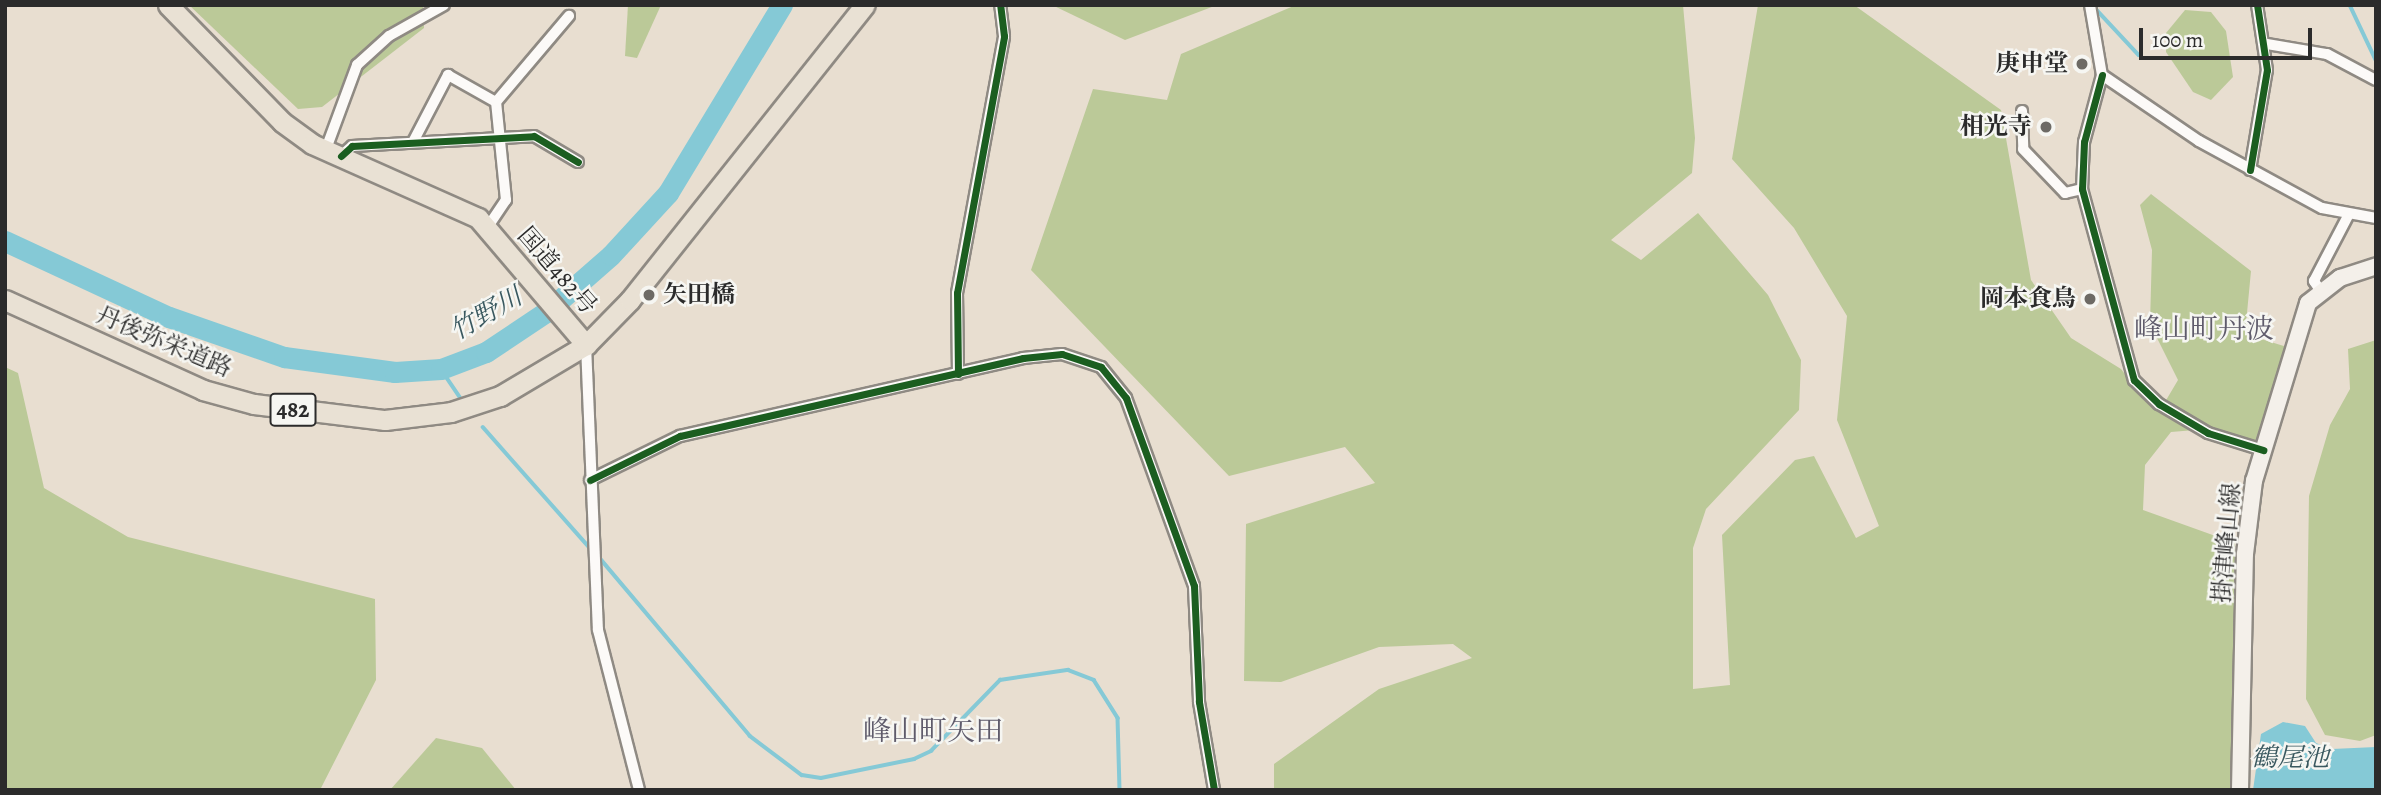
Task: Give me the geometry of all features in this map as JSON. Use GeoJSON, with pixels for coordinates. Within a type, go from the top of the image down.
{"type":"FeatureCollection","features":[{"type":"Feature","properties":{"kind":"highway","name":"国道482号"},"geometry":{"type":"LineString","coordinates":[[168,5],[282,122],[334,153],[445,200],[487,228],[582,338],[663,259],[865,5]]}},
{"type":"Feature","properties":{"kind":"highway","name":"丹後弥栄道路"},"geometry":{"type":"LineString","coordinates":[[5,300],[203,390],[254,404],[385,420],[451,412],[500,396],[582,338]]}},
{"type":"Feature","properties":{"kind":"main road"},"geometry":{"type":"LineString","coordinates":[[2320,289],[2376,266]]}},
{"type":"Feature","properties":{"kind":"main road","name":"掛津峰山線"},"geometry":{"type":"LineString","coordinates":[[2240,790],[2247,517],[2297,328],[2320,289]]}},
{"type":"Feature","properties":{"kind":"street"},"geometry":{"type":"LineString","coordinates":[[334,153],[357,65],[389,36],[444,5]]}},
{"type":"Feature","properties":{"kind":"street"},"geometry":{"type":"LineString","coordinates":[[958,374],[957,293],[1004,36],[1000,5]]}},
{"type":"Feature","properties":{"kind":"street"},"geometry":{"type":"LineString","coordinates":[[2090,5],[2102,75],[2084,142],[2082,190],[2134,380],[2159,404],[2208,433],[2263,450]]}},
{"type":"Feature","properties":{"kind":"street"},"geometry":{"type":"LineString","coordinates":[[2250,170],[2267,44],[2257,5]]}},
{"type":"Feature","properties":{"kind":"street"},"geometry":{"type":"LineString","coordinates":[[487,228],[506,200],[496,102],[569,16]]}},
{"type":"Feature","properties":{"kind":"street"},"geometry":{"type":"LineString","coordinates":[[2267,44],[2327,54],[2376,80]]}},
{"type":"Feature","properties":{"kind":"street"},"geometry":{"type":"LineString","coordinates":[[413,142],[448,75],[496,102]]}},
{"type":"Feature","properties":{"kind":"street"},"geometry":{"type":"LineString","coordinates":[[2102,75],[2250,170],[2348,216],[2376,218]]}},
{"type":"Feature","properties":{"kind":"street"},"geometry":{"type":"LineString","coordinates":[[2022,111],[2024,149],[2065,193],[2082,190]]}},
{"type":"Feature","properties":{"kind":"street"},"geometry":{"type":"LineString","coordinates":[[334,153],[352,146],[534,136],[578,162]]}},
{"type":"Feature","properties":{"kind":"street"},"geometry":{"type":"LineString","coordinates":[[2320,289],[2314,281],[2348,216]]}},
{"type":"Feature","properties":{"kind":"street"},"geometry":{"type":"LineString","coordinates":[[582,338],[598,630],[639,790]]}},
{"type":"Feature","properties":{"kind":"street"},"geometry":{"type":"LineString","coordinates":[[590,480],[680,436],[958,374],[1062,354],[1101,367],[1126,398],[1194,586],[1199,702],[1214,790]]}},
{"type":"Feature","properties":{"kind":"green space"},"geometry":{"type":"Polygon","coordinates":[[[189,5],[423,5],[424,28],[322,107],[298,109],[189,5]]]}},
{"type":"Feature","properties":{"kind":"green space"},"geometry":{"type":"Polygon","coordinates":[[[628,5],[661,5],[637,58],[625,56],[628,5]]]}},
{"type":"Feature","properties":{"kind":"green space"},"geometry":{"type":"Polygon","coordinates":[[[1052,5],[1217,5],[1125,40],[1052,5]]]}},
{"type":"Feature","properties":{"kind":"green space"},"geometry":{"type":"Polygon","coordinates":[[[1296,5],[1683,5],[1695,138],[1692,173],[1611,240],[1641,260],[1698,213],[1768,295],[1801,360],[1799,410],[1706,509],[1693,548],[1693,689],[1730,685],[1722,535],[1795,460],[1814,456],[1856,538],[1879,526],[1837,420],[1847,316],[1794,228],[1732,159],[1758,5],[1854,5],[2001,110],[2031,280],[2071,338],[2121,369],[2144,399],[2195,430],[2171,432],[2145,465],[2143,510],[2235,543],[2233,790],[1274,790],[1274,764],[1379,689],[1472,658],[1453,644],[1379,647],[1281,682],[1244,681],[1246,524],[1375,483],[1345,447],[1229,476],[1031,270],[1093,89],[1167,100],[1181,54],[1296,5]]]}},
{"type":"Feature","properties":{"kind":"green space"},"geometry":{"type":"Polygon","coordinates":[[[2185,10],[2211,12],[2226,31],[2233,77],[2211,100],[2193,92],[2166,52],[2166,33],[2185,10]]]}},
{"type":"Feature","properties":{"kind":"green space"},"geometry":{"type":"Polygon","coordinates":[[[2151,194],[2251,271],[2245,334],[2287,347],[2255,443],[2211,429],[2165,402],[2178,380],[2150,324],[2152,250],[2140,205],[2151,194]]]}},
{"type":"Feature","properties":{"kind":"green space"},"geometry":{"type":"Polygon","coordinates":[[[2376,340],[2376,735],[2360,741],[2325,735],[2306,699],[2309,496],[2330,425],[2350,389],[2348,349],[2376,340]]]}},
{"type":"Feature","properties":{"kind":"green space"},"geometry":{"type":"Polygon","coordinates":[[[5,367],[18,373],[44,488],[128,537],[375,599],[376,680],[320,790],[5,790],[5,367]]]}},
{"type":"Feature","properties":{"kind":"green space"},"geometry":{"type":"Polygon","coordinates":[[[436,738],[482,748],[516,790],[390,790],[436,738]]]}},
{"type":"Feature","properties":{"kind":"water","name":"鶴尾池"},"geometry":{"type":"Polygon","coordinates":[[[2283,722],[2305,726],[2316,743],[2332,749],[2376,747],[2376,790],[2253,790],[2261,734],[2283,722]]]}},
{"type":"Feature","properties":{"kind":"waterway","name":"竹野川"},"geometry":{"type":"LineString","coordinates":[[5,241],[169,317],[284,357],[395,372],[441,369],[486,352],[546,312],[611,255],[668,193],[782,5]]}},
{"type":"Feature","properties":{"kind":"waterway"},"geometry":{"type":"LineString","coordinates":[[2350,5],[2376,60]]}},
{"type":"Feature","properties":{"kind":"waterway"},"geometry":{"type":"LineString","coordinates":[[2095,8],[2139,55]]}},
{"type":"Feature","properties":{"kind":"waterway"},"geometry":{"type":"LineString","coordinates":[[441,369],[460,397]]}},
{"type":"Feature","properties":{"kind":"waterway"},"geometry":{"type":"LineString","coordinates":[[483,427],[591,549]]}},
{"type":"Feature","properties":{"kind":"waterway"},"geometry":{"type":"LineString","coordinates":[[599,557],[750,736],[802,775],[821,778],[914,759],[931,751],[1000,680],[1068,670],[1094,680],[1118,718],[1120,790]]}},
{"type":"Feature","properties":{"kind":"cycle path"},"geometry":{"type":"LineString","coordinates":[[958,374],[957,293],[1004,36],[1000,5]]}},
{"type":"Feature","properties":{"kind":"cycle path"},"geometry":{"type":"LineString","coordinates":[[2250,170],[2267,70],[2257,5]]}},
{"type":"Feature","properties":{"kind":"cycle path"},"geometry":{"type":"LineString","coordinates":[[2102,75],[2084,142],[2082,189],[2134,380],[2159,404],[2208,433],[2263,450]]}},
{"type":"Feature","properties":{"kind":"cycle path"},"geometry":{"type":"LineString","coordinates":[[341,156],[352,146],[534,136],[578,162]]}},
{"type":"Feature","properties":{"kind":"cycle path"},"geometry":{"type":"LineString","coordinates":[[590,480],[680,436],[1023,358],[1062,354],[1101,367],[1126,398],[1194,586],[1199,702],[1214,790]]}},
{"type":"Feature","properties":{"kind":"place","name":"庚申堂"},"geometry":{"type":"Point","coordinates":[2082,64]}},
{"type":"Feature","properties":{"kind":"place","name":"相光寺"},"geometry":{"type":"Point","coordinates":[2046,127]}},
{"type":"Feature","properties":{"kind":"place","name":"矢田橋"},"geometry":{"type":"Point","coordinates":[649,295]}},
{"type":"Feature","properties":{"kind":"place","name":"岡本食鳥"},"geometry":{"type":"Point","coordinates":[2090,299]}},
{"type":"Feature","properties":{"kind":"district","name":"峰山町丹波"},"geometry":{"type":"Point","coordinates":[2204,329]}},
{"type":"Feature","properties":{"kind":"district","name":"峰山町矢田"},"geometry":{"type":"Point","coordinates":[933,731]}}]}
